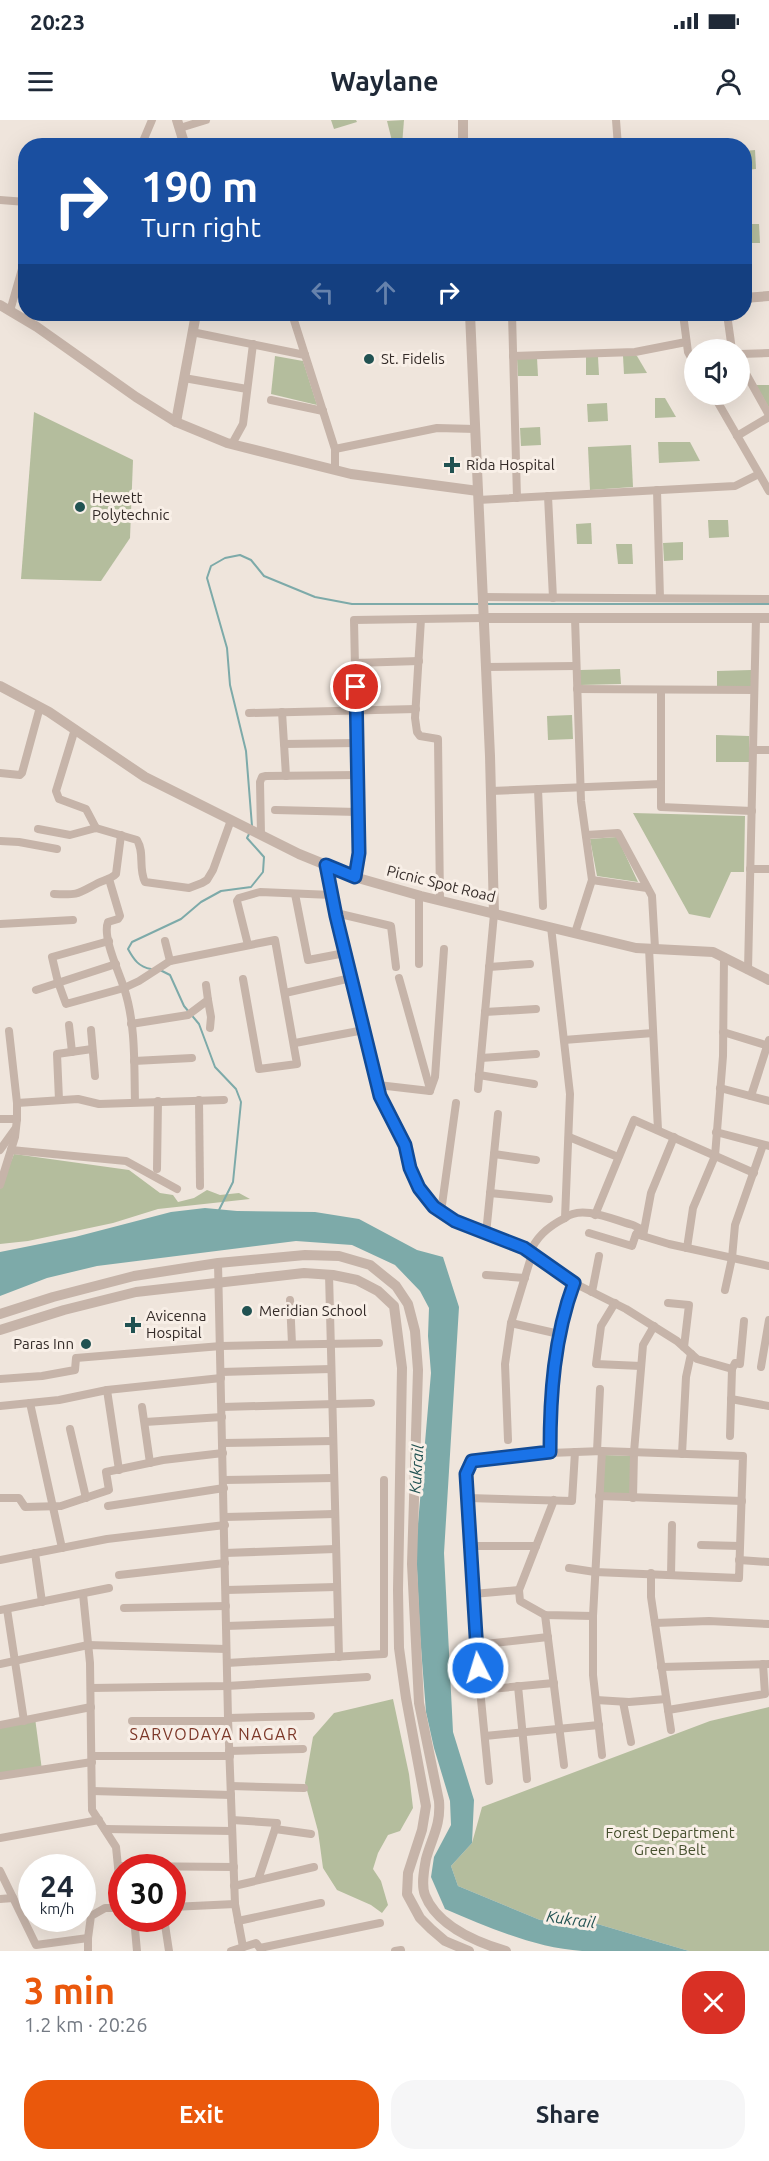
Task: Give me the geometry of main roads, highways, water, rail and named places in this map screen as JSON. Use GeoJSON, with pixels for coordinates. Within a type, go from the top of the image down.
{"type":"FeatureCollection","features":[{"type":"Feature","properties":{"kind":"water"},"geometry":{"type":"Polygon","coordinates":[[[205,1208],[237,1211],[315,1212],[359,1219],[417,1250],[443,1257],[459,1307],[444,1553],[453,1732],[474,1800],[472,1843],[451,1866],[458,1886],[540,1920],[594,1923],[689,1951],[582,1951],[546,1946],[445,1909],[431,1877],[434,1857],[451,1825],[450,1801],[426,1712],[416,1547],[431,1373],[428,1336],[429,1308],[420,1291],[395,1265],[352,1245],[296,1241],[97,1266],[47,1278],[0,1296],[0,1252],[75,1237],[171,1212],[205,1208]]]}},
{"type":"Feature","properties":{"kind":"waterway"},"geometry":{"type":"LineString","coordinates":[[252,826],[246,751],[230,685],[227,648],[207,578],[211,566],[225,558],[240,555],[251,560],[264,576],[315,597],[352,604],[478,604]]}},
{"type":"Feature","properties":{"kind":"waterway"},"geometry":{"type":"LineString","coordinates":[[487,604],[769,604]]}},
{"type":"Feature","properties":{"kind":"waterway"},"geometry":{"type":"LineString","coordinates":[[151,969],[140,965],[132,956],[128,949],[132,942],[181,919],[201,902],[221,891],[251,887],[263,872],[264,857],[247,838],[249,834]]}},
{"type":"Feature","properties":{"kind":"waterway"},"geometry":{"type":"LineString","coordinates":[[160,970],[170,975],[184,1006],[199,1024],[215,1067],[236,1089],[241,1102],[233,1182],[219,1210]]}},
{"type":"Feature","properties":{"kind":"place","name":"St. Fidelis"},"geometry":{"type":"Point","coordinates":[369,359]}},
{"type":"Feature","properties":{"kind":"place","name":"Rida Hospital"},"geometry":{"type":"Point","coordinates":[452,465]}},
{"type":"Feature","properties":{"kind":"place","name":"Hewett Polytechnic"},"geometry":{"type":"Point","coordinates":[80,507]}},
{"type":"Feature","properties":{"kind":"place","name":"Meridian School"},"geometry":{"type":"Point","coordinates":[247,1311]}},
{"type":"Feature","properties":{"kind":"place","name":"Avicenna Hospital"},"geometry":{"type":"Point","coordinates":[133,1325]}},
{"type":"Feature","properties":{"kind":"place","name":"Paras Inn"},"geometry":{"type":"Point","coordinates":[86,1344]}},
{"type":"Feature","properties":{"kind":"district","name":"SARVODAYA NAGAR"},"geometry":{"type":"Point","coordinates":[214,1734]}},
{"type":"Feature","properties":{"kind":"water label","name":"Kukrail"},"geometry":{"type":"Point","coordinates":[416,1469]}},
{"type":"Feature","properties":{"kind":"water label","name":"Kukrail"},"geometry":{"type":"Point","coordinates":[571,1919]}},
{"type":"Feature","properties":{"kind":"park label","name":"Forest Department Green Belt"},"geometry":{"type":"Point","coordinates":[670,1842]}}]}
